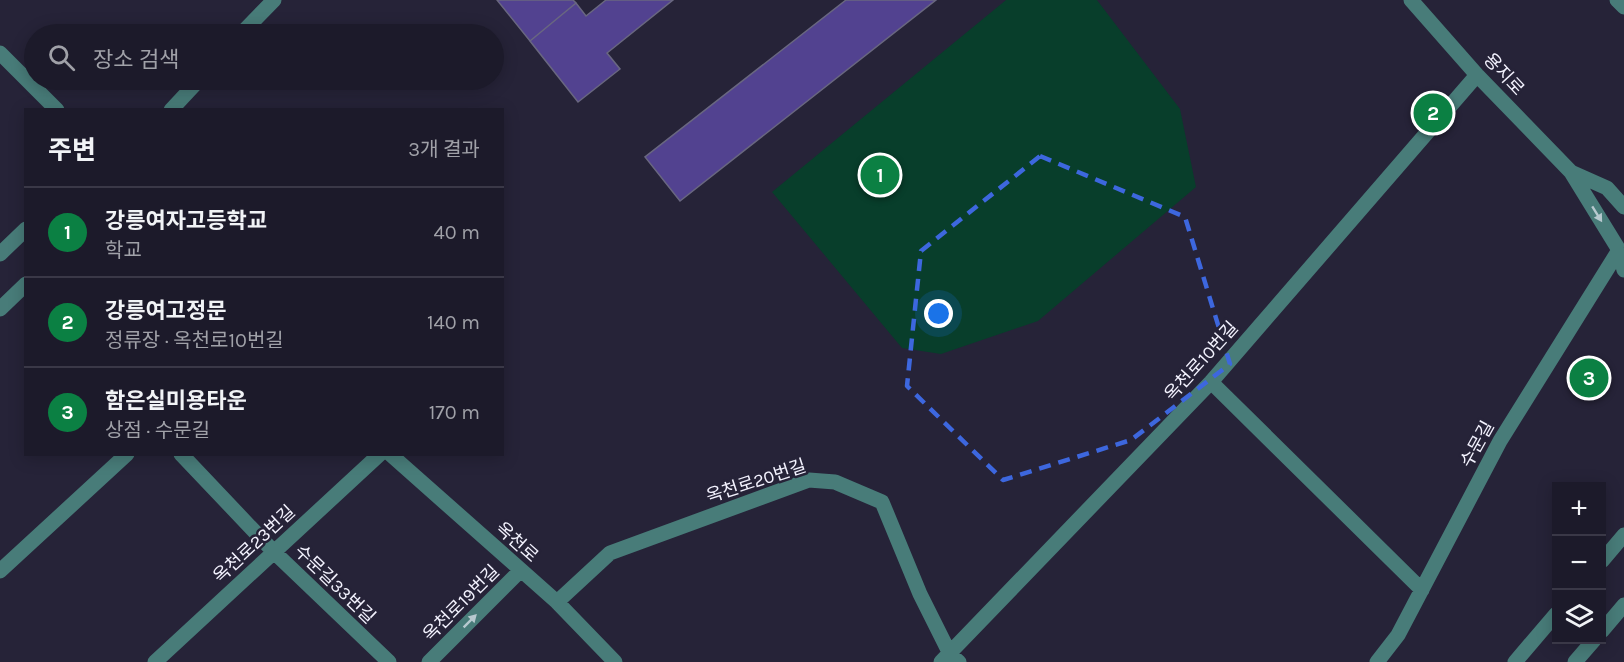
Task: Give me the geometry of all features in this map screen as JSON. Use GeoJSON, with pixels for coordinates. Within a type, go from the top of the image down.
{"type":"FeatureCollection","features":[{"type":"Feature","properties":{"kind":"street"},"geometry":{"type":"LineString","coordinates":[[250,24],[273,0]]}},
{"type":"Feature","properties":{"kind":"street","name":"용지로"},"geometry":{"type":"LineString","coordinates":[[1411,0],[1477,75],[1571,172],[1622,252],[1624,270]]}},
{"type":"Feature","properties":{"kind":"street"},"geometry":{"type":"LineString","coordinates":[[1617,0],[1624,7]]}},
{"type":"Feature","properties":{"kind":"street"},"geometry":{"type":"LineString","coordinates":[[0,53],[24,77]]}},
{"type":"Feature","properties":{"kind":"street","name":"옥천로10번길"},"geometry":{"type":"LineString","coordinates":[[950,659],[1210,382],[1477,75]]}},
{"type":"Feature","properties":{"kind":"street"},"geometry":{"type":"LineString","coordinates":[[37,90],[55,108]]}},
{"type":"Feature","properties":{"kind":"street"},"geometry":{"type":"LineString","coordinates":[[173,108],[190,90]]}},
{"type":"Feature","properties":{"kind":"street","name":"용지로"},"geometry":{"type":"LineString","coordinates":[[1571,172],[1607,188],[1624,207]]}},
{"type":"Feature","properties":{"kind":"street"},"geometry":{"type":"LineString","coordinates":[[1607,188],[1624,191]]}},
{"type":"Feature","properties":{"kind":"street"},"geometry":{"type":"LineString","coordinates":[[0,254],[24,231]]}},
{"type":"Feature","properties":{"kind":"street","name":"수문길"},"geometry":{"type":"LineString","coordinates":[[1377,662],[1398,635],[1500,441],[1622,252]]}},
{"type":"Feature","properties":{"kind":"street"},"geometry":{"type":"LineString","coordinates":[[0,309],[24,287]]}},
{"type":"Feature","properties":{"kind":"street"},"geometry":{"type":"LineString","coordinates":[[1210,382],[1422,590]]}},
{"type":"Feature","properties":{"kind":"street"},"geometry":{"type":"LineString","coordinates":[[0,571],[125,456]]}},
{"type":"Feature","properties":{"kind":"street","name":"수문길33번길"},"geometry":{"type":"LineString","coordinates":[[183,456],[274,552],[389,662]]}},
{"type":"Feature","properties":{"kind":"street","name":"옥천로23번길"},"geometry":{"type":"LineString","coordinates":[[155,662],[378,456]]}},
{"type":"Feature","properties":{"kind":"street","name":"옥천로"},"geometry":{"type":"LineString","coordinates":[[392,456],[557,602],[615,662]]}},
{"type":"Feature","properties":{"kind":"street","name":"옥천로20번길"},"geometry":{"type":"LineString","coordinates":[[557,602],[610,553],[809,480],[834,482],[882,502],[950,659]]}},
{"type":"Feature","properties":{"kind":"street"},"geometry":{"type":"LineString","coordinates":[[1606,556],[1624,535]]}},
{"type":"Feature","properties":{"kind":"street","name":"옥천로19번길"},"geometry":{"type":"LineString","coordinates":[[429,662],[520,571]]}},
{"type":"Feature","properties":{"kind":"street"},"geometry":{"type":"LineString","coordinates":[[1606,626],[1624,604]]}},
{"type":"Feature","properties":{"kind":"street"},"geometry":{"type":"LineString","coordinates":[[1515,662],[1552,620]]}},
{"type":"Feature","properties":{"kind":"street"},"geometry":{"type":"LineString","coordinates":[[1575,662],[1590,644]]}},
{"type":"Feature","properties":{"kind":"highlighted area"},"geometry":{"type":"Polygon","coordinates":[[[1040,156],[1185,217],[1230,364],[1131,440],[1003,480],[907,386],[921,251],[1040,156]]]}},
{"type":"Feature","properties":{"kind":"green space"},"geometry":{"type":"Polygon","coordinates":[[[1006,0],[1097,0],[1180,109],[1196,187],[1038,321],[941,354],[902,348],[772,192],[1006,0]]]}},
{"type":"Feature","properties":{"kind":"building"},"geometry":{"type":"Polygon","coordinates":[[[497,0],[573,0],[576,3],[530,41],[497,0]]]}},
{"type":"Feature","properties":{"kind":"building"},"geometry":{"type":"Polygon","coordinates":[[[606,0],[673,0],[607,53],[620,69],[578,102],[530,41],[576,3],[586,16],[606,0]]]}},
{"type":"Feature","properties":{"kind":"building"},"geometry":{"type":"Polygon","coordinates":[[[846,0],[936,0],[680,201],[645,157],[846,0]]]}},
{"type":"Feature","properties":{"kind":"place","name":"강릉여고정문"},"geometry":{"type":"Point","coordinates":[1433,113]}},
{"type":"Feature","properties":{"kind":"place","name":"강릉여자고등학교"},"geometry":{"type":"Point","coordinates":[880,175]}},
{"type":"Feature","properties":{"kind":"place","name":"함은실미용타운"},"geometry":{"type":"Point","coordinates":[1589,378]}}]}
